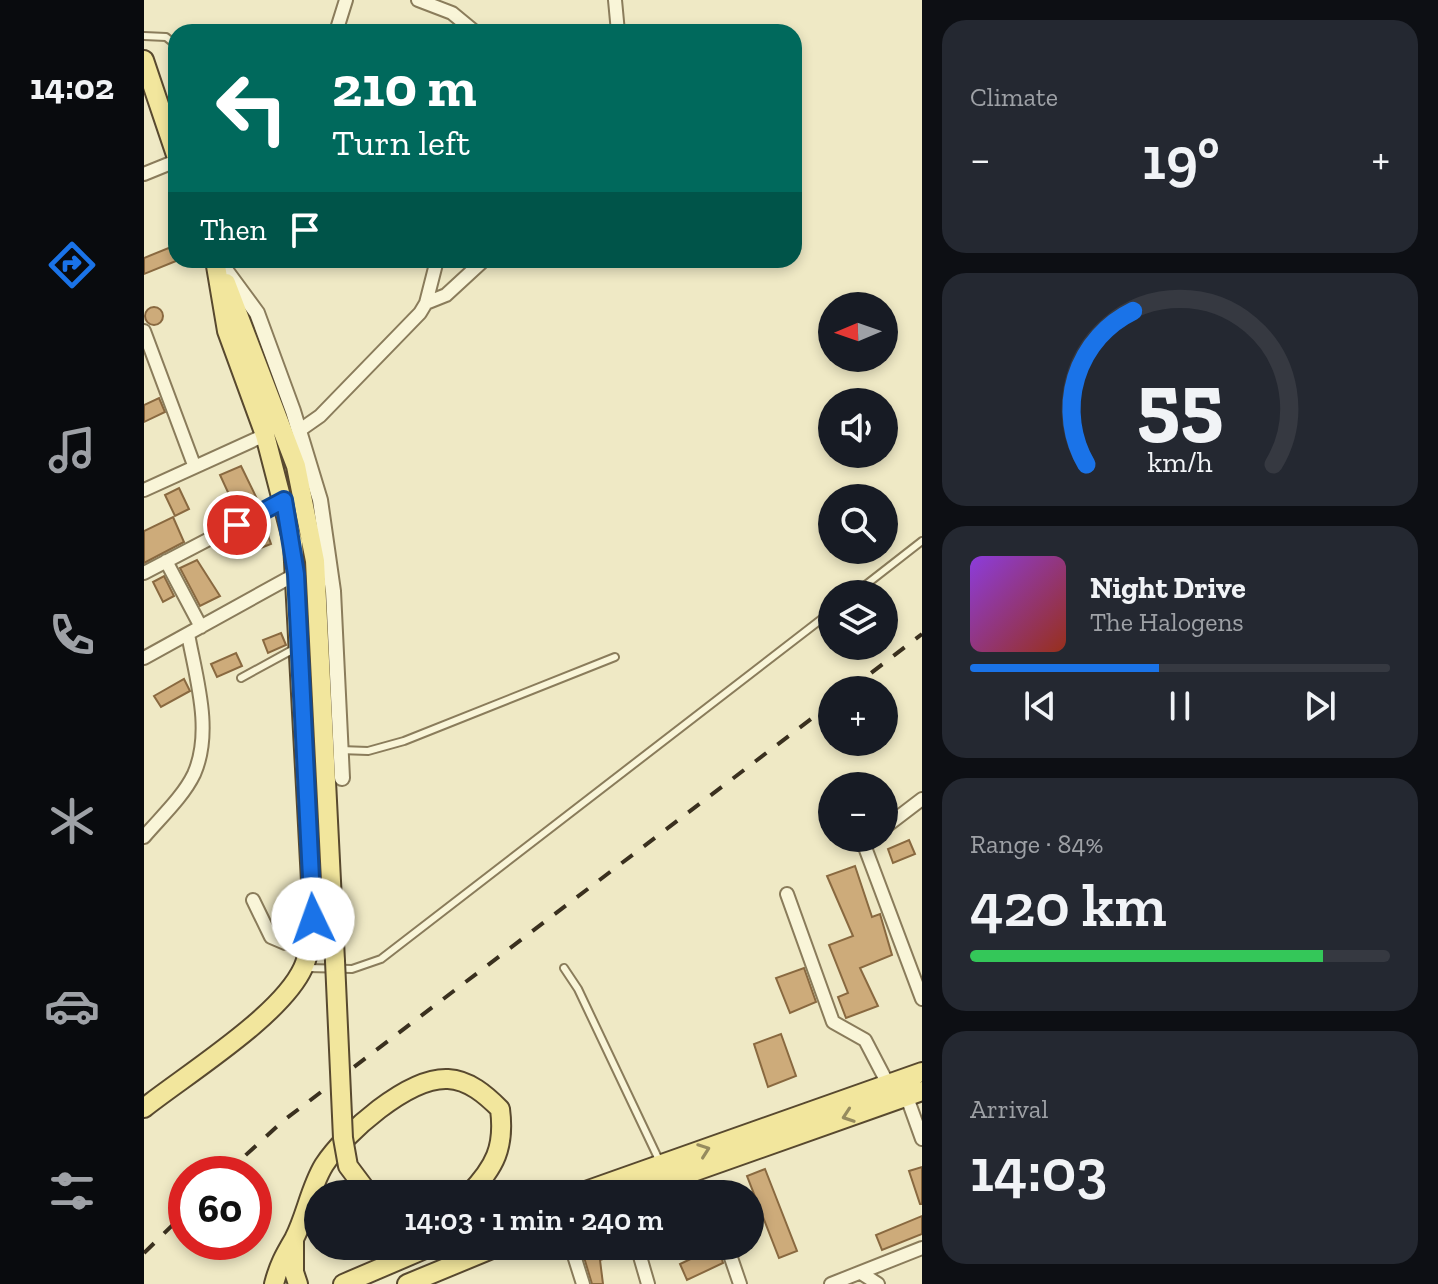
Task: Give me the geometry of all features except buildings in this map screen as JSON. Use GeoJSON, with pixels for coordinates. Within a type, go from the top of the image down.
{"type":"FeatureCollection","features":[{"type":"Feature","properties":{"kind":"main road"},"geometry":{"type":"LineString","coordinates":[[144,60],[168,131]]}},
{"type":"Feature","properties":{"kind":"main road"},"geometry":{"type":"LineString","coordinates":[[144,1108],[271,1010],[304,968],[313,919],[296,574],[284,500],[265,435],[227,331],[217,268]]}},
{"type":"Feature","properties":{"kind":"main road"},"geometry":{"type":"LineString","coordinates":[[219,268],[296,466],[315,561],[343,1138],[348,1166],[358,1180]]}},
{"type":"Feature","properties":{"kind":"main road"},"geometry":{"type":"LineString","coordinates":[[667,1180],[904,1088],[922,1072]]}},
{"type":"Feature","properties":{"kind":"main road"},"geometry":{"type":"LineString","coordinates":[[320,1180],[330,1156],[353,1132],[402,1094],[431,1080],[450,1079],[472,1086],[500,1109],[503,1134],[500,1155],[480,1180]]}},
{"type":"Feature","properties":{"kind":"main road"},"geometry":{"type":"LineString","coordinates":[[618,1180],[904,1088]]}},
{"type":"Feature","properties":{"kind":"main road"},"geometry":{"type":"LineString","coordinates":[[274,1284],[283,1254],[304,1216]]}},
{"type":"Feature","properties":{"kind":"main road"},"geometry":{"type":"LineString","coordinates":[[294,1239],[294,1280]]}},
{"type":"Feature","properties":{"kind":"main road"},"geometry":{"type":"LineString","coordinates":[[343,1284],[397,1260]]}},
{"type":"Feature","properties":{"kind":"main road"},"geometry":{"type":"LineString","coordinates":[[416,1282],[467,1260]]}},
{"type":"Feature","properties":{"kind":"street"},"geometry":{"type":"LineString","coordinates":[[338,24],[346,0]]}},
{"type":"Feature","properties":{"kind":"street"},"geometry":{"type":"LineString","coordinates":[[418,0],[452,13],[465,24]]}},
{"type":"Feature","properties":{"kind":"street"},"geometry":{"type":"LineString","coordinates":[[615,0],[617,24]]}},
{"type":"Feature","properties":{"kind":"street"},"geometry":{"type":"LineString","coordinates":[[144,174],[168,164]]}},
{"type":"Feature","properties":{"kind":"street"},"geometry":{"type":"LineString","coordinates":[[222,268],[257,313],[300,430],[320,500],[329,547],[342,778]]}},
{"type":"Feature","properties":{"kind":"street"},"geometry":{"type":"LineString","coordinates":[[426,303],[435,268]]}},
{"type":"Feature","properties":{"kind":"street"},"geometry":{"type":"LineString","coordinates":[[300,430],[320,416],[426,303],[446,295],[475,268]]}},
{"type":"Feature","properties":{"kind":"street"},"geometry":{"type":"LineString","coordinates":[[144,331],[194,465]]}},
{"type":"Feature","properties":{"kind":"street"},"geometry":{"type":"LineString","coordinates":[[144,490],[265,435]]}},
{"type":"Feature","properties":{"kind":"street"},"geometry":{"type":"LineString","coordinates":[[144,573],[284,500]]}},
{"type":"Feature","properties":{"kind":"street"},"geometry":{"type":"LineString","coordinates":[[166,561],[201,627]]}},
{"type":"Feature","properties":{"kind":"street"},"geometry":{"type":"LineString","coordinates":[[144,658],[296,574]]}},
{"type":"Feature","properties":{"kind":"street"},"geometry":{"type":"LineString","coordinates":[[144,837],[194,774],[201,743],[202,716],[188,634]]}},
{"type":"Feature","properties":{"kind":"street"},"geometry":{"type":"LineString","coordinates":[[898,817],[922,799]]}},
{"type":"Feature","properties":{"kind":"street"},"geometry":{"type":"LineString","coordinates":[[867,852],[919,980],[922,999]]}},
{"type":"Feature","properties":{"kind":"street"},"geometry":{"type":"LineString","coordinates":[[787,894],[833,1022],[865,1040],[904,1088],[922,1139]]}},
{"type":"Feature","properties":{"kind":"street"},"geometry":{"type":"LineString","coordinates":[[253,900],[263,928],[271,937],[285,943],[310,944]]}},
{"type":"Feature","properties":{"kind":"street"},"geometry":{"type":"LineString","coordinates":[[831,1284],[922,1248]]}},
{"type":"Feature","properties":{"kind":"street"},"geometry":{"type":"LineString","coordinates":[[908,1254],[922,1263]]}},
{"type":"Feature","properties":{"kind":"street"},"geometry":{"type":"LineString","coordinates":[[405,1260],[416,1282]]}},
{"type":"Feature","properties":{"kind":"street"},"geometry":{"type":"LineString","coordinates":[[575,1260],[583,1284]]}},
{"type":"Feature","properties":{"kind":"street"},"geometry":{"type":"LineString","coordinates":[[641,1260],[648,1284]]}},
{"type":"Feature","properties":{"kind":"street"},"geometry":{"type":"LineString","coordinates":[[732,1260],[740,1284]]}},
{"type":"Feature","properties":{"kind":"street"},"geometry":{"type":"LineString","coordinates":[[861,1273],[878,1284]]}},
{"type":"Feature","properties":{"kind":"lane"},"geometry":{"type":"LineString","coordinates":[[144,36],[168,39]]}},
{"type":"Feature","properties":{"kind":"lane"},"geometry":{"type":"LineString","coordinates":[[872,580],[922,541]]}},
{"type":"Feature","properties":{"kind":"lane"},"geometry":{"type":"LineString","coordinates":[[304,968],[352,969],[381,959],[818,622]]}},
{"type":"Feature","properties":{"kind":"lane"},"geometry":{"type":"LineString","coordinates":[[241,678],[300,646]]}},
{"type":"Feature","properties":{"kind":"lane"},"geometry":{"type":"LineString","coordinates":[[340,750],[368,751],[404,741],[615,657]]}},
{"type":"Feature","properties":{"kind":"lane"},"geometry":{"type":"LineString","coordinates":[[564,968],[578,989],[661,1165]]}},
{"type":"Feature","properties":{"kind":"railway"},"geometry":{"type":"LineString","coordinates":[[867,676],[922,634]]}},
{"type":"Feature","properties":{"kind":"railway"},"geometry":{"type":"LineString","coordinates":[[245,1156],[283,1121],[818,714]]}},
{"type":"Feature","properties":{"kind":"railway"},"geometry":{"type":"LineString","coordinates":[[144,1253],[168,1230]]}},
{"type":"Feature","properties":{"kind":"route"},"geometry":{"type":"LineString","coordinates":[[237,525],[284,500],[296,574],[313,919]]}}]}
